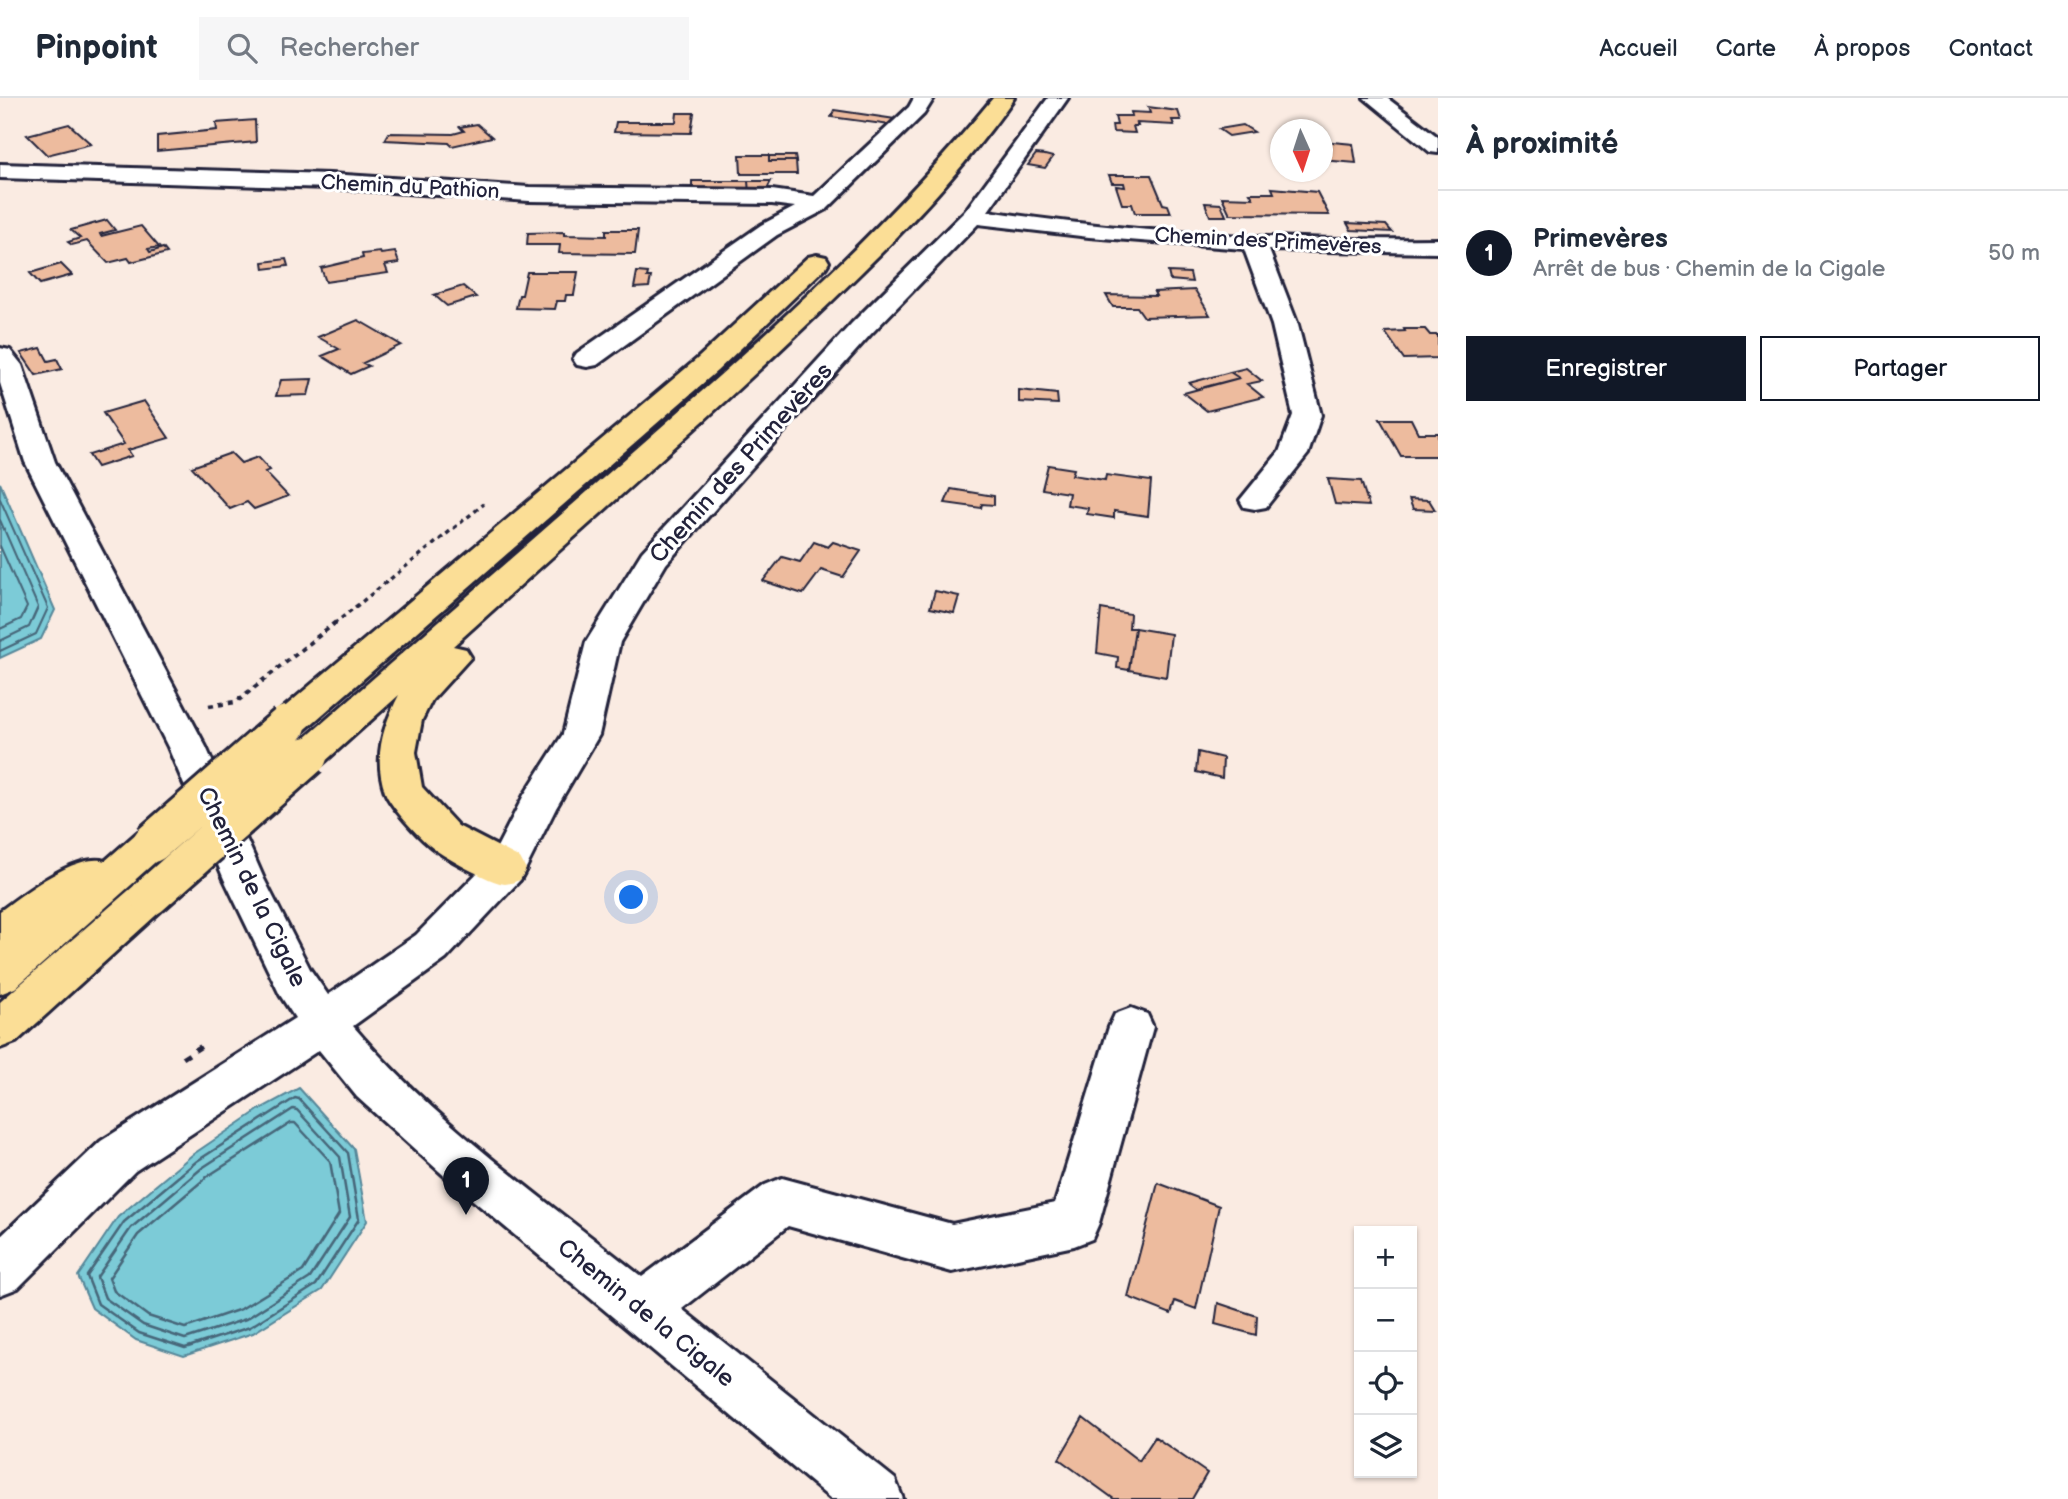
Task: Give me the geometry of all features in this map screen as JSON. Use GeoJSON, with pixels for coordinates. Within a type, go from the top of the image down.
{"type":"FeatureCollection","features":[{"type":"Feature","properties":{"kind":"main road"},"geometry":{"type":"LineString","coordinates":[[0,1029],[150,896],[297,740],[841,240],[908,173],[973,98]]}},
{"type":"Feature","properties":{"kind":"main road"},"geometry":{"type":"LineString","coordinates":[[506,869],[444,836],[404,792],[397,752],[404,720],[418,693],[708,401],[885,233],[936,180],[1003,98]]}},
{"type":"Feature","properties":{"kind":"main road"},"geometry":{"type":"LineString","coordinates":[[0,976],[152,843],[297,740],[708,401]]}},
{"type":"Feature","properties":{"kind":"main road"},"geometry":{"type":"LineString","coordinates":[[0,934],[46,899],[152,843]]}},
{"type":"Feature","properties":{"kind":"street"},"geometry":{"type":"LineString","coordinates":[[587,359],[769,230],[819,204],[917,110],[924,98]]}},
{"type":"Feature","properties":{"kind":"street","name":"Chemin des Primevères"},"geometry":{"type":"LineString","coordinates":[[0,1271],[118,1156],[323,1023],[431,947],[506,869],[538,805],[581,735],[603,642],[653,559],[861,329],[973,216],[1058,98]]}},
{"type":"Feature","properties":{"kind":"street"},"geometry":{"type":"LineString","coordinates":[[1374,98],[1438,147]]}},
{"type":"Feature","properties":{"kind":"street","name":"Chemin du Pathion"},"geometry":{"type":"LineString","coordinates":[[0,171],[330,181],[529,194],[772,197],[819,204]]}},
{"type":"Feature","properties":{"kind":"street","name":"Chemin des Primevères"},"geometry":{"type":"LineString","coordinates":[[973,216],[1034,226],[1254,243],[1438,246]]}},
{"type":"Feature","properties":{"kind":"street"},"geometry":{"type":"LineString","coordinates":[[1254,243],[1286,325],[1307,415],[1293,454],[1255,500]]}},
{"type":"Feature","properties":{"kind":"street","name":"Chemin de la Cigale"},"geometry":{"type":"LineString","coordinates":[[0,356],[8,365],[11,412],[40,461],[187,747],[244,879],[295,982],[323,1023],[373,1083],[467,1166],[875,1499]]}},
{"type":"Feature","properties":{"kind":"street"},"geometry":{"type":"LineString","coordinates":[[641,1309],[782,1201],[952,1248],[1074,1223],[1131,1027]]}},
{"type":"Feature","properties":{"kind":"path"},"geometry":{"type":"LineString","coordinates":[[206,706],[236,702],[486,503]]}},
{"type":"Feature","properties":{"kind":"water"},"geometry":{"type":"Polygon","coordinates":[[[0,483],[55,610],[41,639],[0,658],[0,483]]]}},
{"type":"Feature","properties":{"kind":"water"},"geometry":{"type":"Polygon","coordinates":[[[299,1088],[354,1149],[367,1221],[322,1290],[253,1333],[184,1356],[136,1340],[92,1308],[78,1276],[118,1217],[192,1155],[260,1109],[299,1088]]]}},
{"type":"Feature","properties":{"kind":"building"},"geometry":{"type":"Polygon","coordinates":[[[1148,107],[1178,111],[1181,120],[1172,120],[1174,125],[1137,123],[1138,126],[1133,126],[1135,133],[1113,132],[1112,125],[1117,125],[1115,116],[1132,116],[1131,112],[1150,113],[1148,107]]]}},
{"type":"Feature","properties":{"kind":"building"},"geometry":{"type":"Polygon","coordinates":[[[834,110],[895,119],[890,125],[831,117],[834,110]]]}},
{"type":"Feature","properties":{"kind":"building"},"geometry":{"type":"Polygon","coordinates":[[[677,113],[694,113],[691,133],[614,132],[616,122],[676,122],[677,113]]]}},
{"type":"Feature","properties":{"kind":"building"},"geometry":{"type":"Polygon","coordinates":[[[255,120],[256,142],[157,151],[157,136],[217,130],[216,123],[255,120]]]}},
{"type":"Feature","properties":{"kind":"building"},"geometry":{"type":"Polygon","coordinates":[[[69,124],[91,144],[47,155],[27,135],[69,124]]]}},
{"type":"Feature","properties":{"kind":"building"},"geometry":{"type":"Polygon","coordinates":[[[477,124],[492,137],[452,146],[449,143],[385,140],[389,133],[453,134],[464,131],[460,127],[477,124]]]}},
{"type":"Feature","properties":{"kind":"building"},"geometry":{"type":"Polygon","coordinates":[[[1243,125],[1254,132],[1229,136],[1219,129],[1243,125]]]}},
{"type":"Feature","properties":{"kind":"building"},"geometry":{"type":"Polygon","coordinates":[[[1333,142],[1353,144],[1356,163],[1333,161],[1333,142]]]}},
{"type":"Feature","properties":{"kind":"building"},"geometry":{"type":"Polygon","coordinates":[[[1036,154],[1053,157],[1045,168],[1028,165],[1036,154]]]}},
{"type":"Feature","properties":{"kind":"building"},"geometry":{"type":"Polygon","coordinates":[[[740,155],[769,155],[769,161],[796,161],[797,174],[741,174],[740,155]]]}},
{"type":"Feature","properties":{"kind":"building"},"geometry":{"type":"Polygon","coordinates":[[[769,156],[795,156],[796,161],[769,161],[769,156]]]}},
{"type":"Feature","properties":{"kind":"building"},"geometry":{"type":"Polygon","coordinates":[[[1109,175],[1151,175],[1163,204],[1168,205],[1171,213],[1135,213],[1132,204],[1122,204],[1116,186],[1125,187],[1124,183],[1112,183],[1109,175]]]}},
{"type":"Feature","properties":{"kind":"building"},"geometry":{"type":"Polygon","coordinates":[[[692,181],[748,181],[749,193],[692,192],[692,181]]]}},
{"type":"Feature","properties":{"kind":"building"},"geometry":{"type":"Polygon","coordinates":[[[748,181],[771,181],[765,193],[749,193],[748,181]]]}},
{"type":"Feature","properties":{"kind":"building"},"geometry":{"type":"Polygon","coordinates":[[[1272,188],[1317,192],[1329,215],[1230,214],[1222,197],[1253,198],[1250,193],[1274,193],[1272,188]]]}},
{"type":"Feature","properties":{"kind":"building"},"geometry":{"type":"Polygon","coordinates":[[[1205,203],[1221,204],[1226,216],[1210,216],[1205,203]]]}},
{"type":"Feature","properties":{"kind":"building"},"geometry":{"type":"Polygon","coordinates":[[[107,220],[115,230],[100,234],[101,236],[141,226],[159,247],[148,249],[150,252],[163,248],[167,253],[131,262],[128,258],[108,263],[87,241],[72,245],[68,242],[80,238],[71,230],[107,220]]]}},
{"type":"Feature","properties":{"kind":"building"},"geometry":{"type":"Polygon","coordinates":[[[1347,223],[1386,225],[1392,232],[1351,230],[1347,223]]]}},
{"type":"Feature","properties":{"kind":"building"},"geometry":{"type":"Polygon","coordinates":[[[606,230],[638,230],[635,254],[559,253],[560,245],[527,245],[528,233],[564,232],[564,235],[606,236],[606,230]]]}},
{"type":"Feature","properties":{"kind":"building"},"geometry":{"type":"Polygon","coordinates":[[[395,252],[399,263],[385,265],[388,273],[326,282],[321,268],[363,258],[362,254],[395,252]]]}},
{"type":"Feature","properties":{"kind":"building"},"geometry":{"type":"Polygon","coordinates":[[[286,259],[288,266],[264,269],[263,262],[286,259]]]}},
{"type":"Feature","properties":{"kind":"building"},"geometry":{"type":"Polygon","coordinates":[[[61,264],[72,275],[40,284],[30,273],[61,264]]]}},
{"type":"Feature","properties":{"kind":"building"},"geometry":{"type":"Polygon","coordinates":[[[527,272],[578,272],[574,295],[566,295],[565,301],[557,301],[555,309],[516,308],[527,272]]]}},
{"type":"Feature","properties":{"kind":"building"},"geometry":{"type":"Polygon","coordinates":[[[637,272],[648,273],[647,277],[651,277],[649,287],[634,288],[637,272]]]}},
{"type":"Feature","properties":{"kind":"building"},"geometry":{"type":"Polygon","coordinates":[[[1168,272],[1190,273],[1192,282],[1170,280],[1168,272]]]}},
{"type":"Feature","properties":{"kind":"building"},"geometry":{"type":"Polygon","coordinates":[[[463,286],[476,297],[447,306],[434,295],[463,286]]]}},
{"type":"Feature","properties":{"kind":"building"},"geometry":{"type":"Polygon","coordinates":[[[1195,290],[1210,315],[1144,317],[1137,307],[1113,307],[1106,295],[1156,296],[1154,292],[1195,290]]]}},
{"type":"Feature","properties":{"kind":"building"},"geometry":{"type":"Polygon","coordinates":[[[358,320],[401,345],[363,363],[369,366],[351,374],[322,356],[339,349],[318,337],[358,320]]]}},
{"type":"Feature","properties":{"kind":"building"},"geometry":{"type":"Polygon","coordinates":[[[1404,329],[1425,329],[1430,335],[1438,335],[1438,358],[1404,359],[1385,332],[1405,331],[1404,329]]]}},
{"type":"Feature","properties":{"kind":"building"},"geometry":{"type":"Polygon","coordinates":[[[41,348],[48,361],[57,359],[62,369],[36,375],[21,353],[41,348]]]}},
{"type":"Feature","properties":{"kind":"building"},"geometry":{"type":"Polygon","coordinates":[[[1246,368],[1262,381],[1247,384],[1263,397],[1207,411],[1184,393],[1239,378],[1230,372],[1246,368]]]}},
{"type":"Feature","properties":{"kind":"building"},"geometry":{"type":"Polygon","coordinates":[[[1230,372],[1239,378],[1197,389],[1189,383],[1230,372]]]}},
{"type":"Feature","properties":{"kind":"building"},"geometry":{"type":"Polygon","coordinates":[[[312,379],[308,395],[276,396],[281,380],[312,379]]]}},
{"type":"Feature","properties":{"kind":"building"},"geometry":{"type":"Polygon","coordinates":[[[1019,390],[1057,394],[1058,404],[1019,402],[1019,390]]]}},
{"type":"Feature","properties":{"kind":"building"},"geometry":{"type":"Polygon","coordinates":[[[144,401],[169,438],[128,450],[132,456],[97,467],[89,455],[124,444],[103,413],[144,401]]]}},
{"type":"Feature","properties":{"kind":"building"},"geometry":{"type":"Polygon","coordinates":[[[1380,419],[1411,419],[1418,433],[1438,433],[1438,456],[1401,456],[1380,419]]]}},
{"type":"Feature","properties":{"kind":"building"},"geometry":{"type":"Polygon","coordinates":[[[231,453],[241,463],[258,457],[270,470],[265,472],[288,496],[254,509],[247,502],[230,509],[192,467],[231,453]]]}},
{"type":"Feature","properties":{"kind":"building"},"geometry":{"type":"Polygon","coordinates":[[[1048,465],[1074,469],[1072,475],[1105,480],[1106,475],[1151,481],[1148,516],[1114,511],[1114,518],[1087,514],[1088,508],[1067,505],[1069,493],[1042,489],[1048,465]]]}},
{"type":"Feature","properties":{"kind":"building"},"geometry":{"type":"Polygon","coordinates":[[[1328,479],[1361,481],[1369,506],[1335,504],[1328,479]]]}},
{"type":"Feature","properties":{"kind":"building"},"geometry":{"type":"Polygon","coordinates":[[[951,489],[994,496],[994,505],[982,504],[981,508],[945,503],[951,489]]]}},
{"type":"Feature","properties":{"kind":"building"},"geometry":{"type":"Polygon","coordinates":[[[1409,499],[1429,500],[1435,510],[1413,509],[1409,499]]]}},
{"type":"Feature","properties":{"kind":"building"},"geometry":{"type":"Polygon","coordinates":[[[814,542],[828,547],[833,542],[861,551],[843,577],[821,570],[803,594],[763,581],[782,557],[800,562],[814,542]]]}},
{"type":"Feature","properties":{"kind":"building"},"geometry":{"type":"Polygon","coordinates":[[[935,591],[959,596],[954,613],[930,608],[935,591]]]}},
{"type":"Feature","properties":{"kind":"building"},"geometry":{"type":"Polygon","coordinates":[[[1101,609],[1130,614],[1129,628],[1135,628],[1129,670],[1117,668],[1118,657],[1097,653],[1101,609]]]}},
{"type":"Feature","properties":{"kind":"building"},"geometry":{"type":"Polygon","coordinates":[[[1135,628],[1171,634],[1166,677],[1129,670],[1135,628]]]}},
{"type":"Feature","properties":{"kind":"building"},"geometry":{"type":"Polygon","coordinates":[[[1198,752],[1223,758],[1222,778],[1196,772],[1198,752]]]}},
{"type":"Feature","properties":{"kind":"building"},"geometry":{"type":"Polygon","coordinates":[[[1158,1183],[1219,1206],[1196,1309],[1175,1301],[1171,1314],[1128,1297],[1158,1183]]]}},
{"type":"Feature","properties":{"kind":"building"},"geometry":{"type":"Polygon","coordinates":[[[1218,1303],[1257,1316],[1256,1335],[1215,1324],[1218,1303]]]}},
{"type":"Feature","properties":{"kind":"building"},"geometry":{"type":"Polygon","coordinates":[[[1083,1418],[1139,1461],[1155,1437],[1207,1473],[1192,1499],[1114,1499],[1059,1459],[1083,1418]]]}},
{"type":"Feature","properties":{"kind":"place","name":"Primevères"},"geometry":{"type":"Point","coordinates":[466,1215]}}]}
